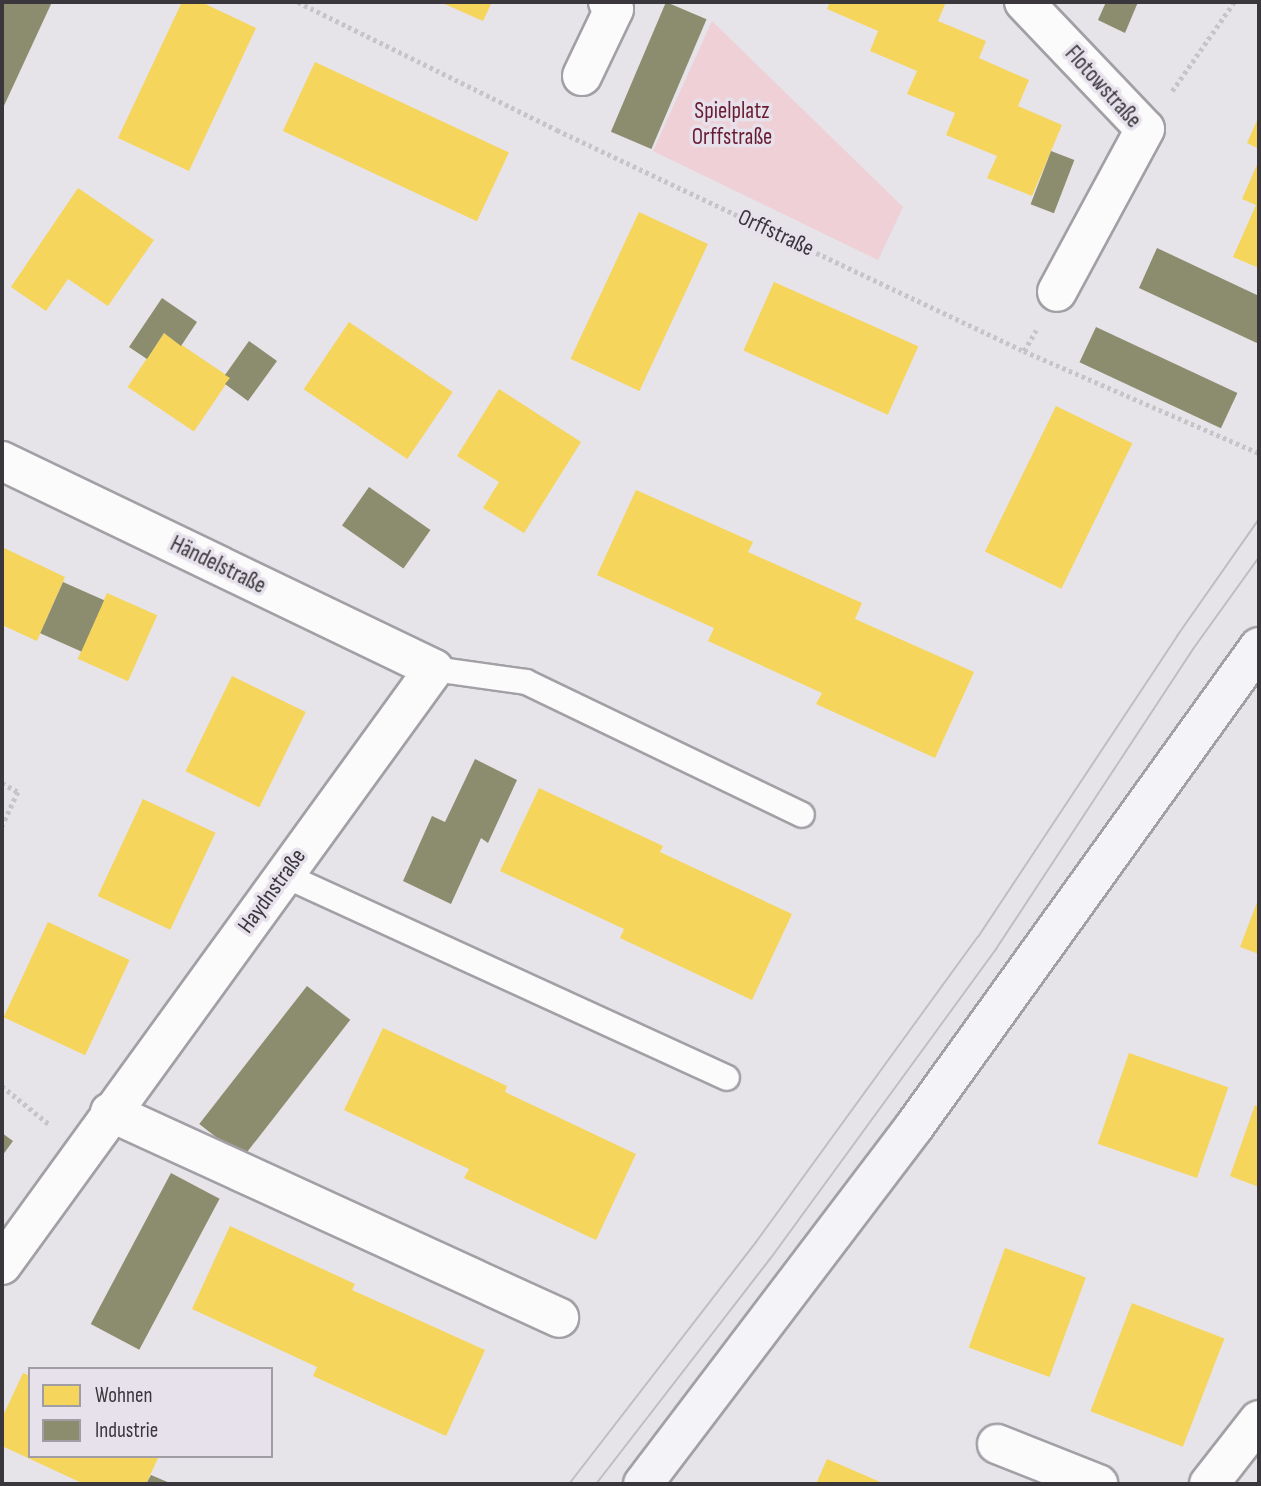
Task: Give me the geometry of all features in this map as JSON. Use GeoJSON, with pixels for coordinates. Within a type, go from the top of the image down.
{"type":"FeatureCollection","features":[{"type":"Feature","properties":{"kind":"main road"},"geometry":{"type":"LineString","coordinates":[[643,1484],[914,1127],[1259,647]]}},
{"type":"Feature","properties":{"kind":"street"},"geometry":{"type":"LineString","coordinates":[[582,76],[614,9],[608,2]]}},
{"type":"Feature","properties":{"kind":"street","name":"Flotowstraße"},"geometry":{"type":"LineString","coordinates":[[1024,2],[1145,129],[1057,292]]}},
{"type":"Feature","properties":{"kind":"street","name":"Händelstraße"},"geometry":{"type":"LineString","coordinates":[[2,461],[435,669]]}},
{"type":"Feature","properties":{"kind":"street","name":"Haydnstraße"},"geometry":{"type":"LineString","coordinates":[[2,1265],[110,1112],[435,669]]}},
{"type":"Feature","properties":{"kind":"street"},"geometry":{"type":"LineString","coordinates":[[110,1112],[559,1318]]}},
{"type":"Feature","properties":{"kind":"street"},"geometry":{"type":"LineString","coordinates":[[1209,1484],[1259,1420]]}},
{"type":"Feature","properties":{"kind":"street"},"geometry":{"type":"LineString","coordinates":[[997,1444],[1098,1484]]}},
{"type":"Feature","properties":{"kind":"lane"},"geometry":{"type":"LineString","coordinates":[[435,669],[526,682],[802,815]]}},
{"type":"Feature","properties":{"kind":"lane"},"geometry":{"type":"LineString","coordinates":[[284,875],[727,1078]]}},
{"type":"Feature","properties":{"kind":"path","name":"Orffstraße"},"geometry":{"type":"LineString","coordinates":[[298,2],[569,136],[1024,351],[1259,453]]}},
{"type":"Feature","properties":{"kind":"path"},"geometry":{"type":"LineString","coordinates":[[1145,129],[1234,2]]}},
{"type":"Feature","properties":{"kind":"path"},"geometry":{"type":"LineString","coordinates":[[2,783],[18,792],[2,827]]}},
{"type":"Feature","properties":{"kind":"path"},"geometry":{"type":"LineString","coordinates":[[2,1086],[83,1150]]}},
{"type":"Feature","properties":{"kind":"green space","name":"Spielplatz Orffstraße"},"geometry":{"type":"Polygon","coordinates":[[[712,21],[903,207],[878,260],[653,151],[712,21]]]}},
{"type":"Feature","properties":{"kind":"building: Wohnen"},"geometry":{"type":"Polygon","coordinates":[[[182,2],[201,2],[256,28],[189,171],[118,138],[182,2]]]}},
{"type":"Feature","properties":{"kind":"building: Wohnen"},"geometry":{"type":"Polygon","coordinates":[[[440,2],[492,2],[483,21],[440,2]]]}},
{"type":"Feature","properties":{"kind":"building: Wohnen"},"geometry":{"type":"Polygon","coordinates":[[[830,2],[946,2],[938,21],[986,41],[979,58],[1029,80],[1018,106],[1062,125],[1032,196],[987,178],[997,156],[946,135],[955,113],[907,94],[917,71],[870,51],[878,31],[827,9],[830,2]]]}},
{"type":"Feature","properties":{"kind":"building: Wohnen"},"geometry":{"type":"Polygon","coordinates":[[[315,62],[509,152],[477,221],[283,131],[315,62]]]}},
{"type":"Feature","properties":{"kind":"building: Wohnen"},"geometry":{"type":"Polygon","coordinates":[[[1259,116],[1259,149],[1247,143],[1259,116]]]}},
{"type":"Feature","properties":{"kind":"building: Wohnen"},"geometry":{"type":"Polygon","coordinates":[[[1259,160],[1259,268],[1233,257],[1256,205],[1242,199],[1259,160]]]}},
{"type":"Feature","properties":{"kind":"building: Wohnen"},"geometry":{"type":"Polygon","coordinates":[[[78,188],[154,240],[108,306],[68,279],[46,311],[11,287],[78,188]]]}},
{"type":"Feature","properties":{"kind":"building: Wohnen"},"geometry":{"type":"Polygon","coordinates":[[[639,212],[708,244],[639,391],[571,359],[639,212]]]}},
{"type":"Feature","properties":{"kind":"building: Wohnen"},"geometry":{"type":"Polygon","coordinates":[[[774,282],[918,346],[888,415],[743,351],[774,282]]]}},
{"type":"Feature","properties":{"kind":"building: Wohnen"},"geometry":{"type":"Polygon","coordinates":[[[349,322],[453,392],[407,459],[304,389],[349,322]]]}},
{"type":"Feature","properties":{"kind":"building: Wohnen"},"geometry":{"type":"Polygon","coordinates":[[[164,333],[230,378],[194,432],[128,387],[164,333]]]}},
{"type":"Feature","properties":{"kind":"building: Wohnen"},"geometry":{"type":"Polygon","coordinates":[[[499,389],[581,442],[524,533],[483,508],[499,482],[457,456],[499,389]]]}},
{"type":"Feature","properties":{"kind":"building: Wohnen"},"geometry":{"type":"Polygon","coordinates":[[[1056,406],[1132,443],[1061,589],[985,552],[1056,406]]]}},
{"type":"Feature","properties":{"kind":"building: Wohnen"},"geometry":{"type":"Polygon","coordinates":[[[636,490],[753,542],[748,552],[862,603],[855,619],[974,672],[935,758],[816,704],[822,693],[708,641],[714,628],[597,575],[636,490]]]}},
{"type":"Feature","properties":{"kind":"building: Wohnen"},"geometry":{"type":"Polygon","coordinates":[[[2,547],[65,577],[37,641],[2,625],[2,547]]]}},
{"type":"Feature","properties":{"kind":"building: Wohnen"},"geometry":{"type":"Polygon","coordinates":[[[107,593],[157,615],[128,681],[78,659],[107,593]]]}},
{"type":"Feature","properties":{"kind":"building: Wohnen"},"geometry":{"type":"Polygon","coordinates":[[[232,676],[306,712],[259,807],[186,771],[232,676]]]}},
{"type":"Feature","properties":{"kind":"building: Wohnen"},"geometry":{"type":"Polygon","coordinates":[[[539,788],[663,846],[660,852],[792,914],[752,1000],[620,938],[624,929],[500,871],[539,788]]]}},
{"type":"Feature","properties":{"kind":"building: Wohnen"},"geometry":{"type":"Polygon","coordinates":[[[143,799],[216,833],[170,930],[98,896],[143,799]]]}},
{"type":"Feature","properties":{"kind":"building: Wohnen"},"geometry":{"type":"Polygon","coordinates":[[[1259,897],[1259,954],[1240,947],[1259,897]]]}},
{"type":"Feature","properties":{"kind":"building: Wohnen"},"geometry":{"type":"Polygon","coordinates":[[[48,922],[130,960],[85,1055],[4,1017],[48,922]]]}},
{"type":"Feature","properties":{"kind":"building: Wohnen"},"geometry":{"type":"Polygon","coordinates":[[[383,1028],[507,1086],[505,1092],[636,1154],[596,1240],[464,1178],[469,1169],[344,1110],[383,1028]]]}},
{"type":"Feature","properties":{"kind":"building: Wohnen"},"geometry":{"type":"Polygon","coordinates":[[[1129,1053],[1228,1087],[1197,1178],[1098,1144],[1129,1053]]]}},
{"type":"Feature","properties":{"kind":"building: Wohnen"},"geometry":{"type":"Polygon","coordinates":[[[1255,1105],[1259,1107],[1259,1187],[1230,1176],[1255,1105]]]}},
{"type":"Feature","properties":{"kind":"building: Wohnen"},"geometry":{"type":"Polygon","coordinates":[[[230,1226],[355,1284],[352,1290],[485,1350],[446,1436],[313,1376],[317,1367],[192,1309],[230,1226]]]}},
{"type":"Feature","properties":{"kind":"building: Wohnen"},"geometry":{"type":"Polygon","coordinates":[[[1005,1248],[1086,1277],[1050,1377],[969,1348],[1005,1248]]]}},
{"type":"Feature","properties":{"kind":"building: Wohnen"},"geometry":{"type":"Polygon","coordinates":[[[1132,1303],[1224,1338],[1183,1447],[1090,1411],[1132,1303]]]}},
{"type":"Feature","properties":{"kind":"building: Wohnen"},"geometry":{"type":"Polygon","coordinates":[[[23,1373],[28,1375],[28,1458],[158,1458],[146,1484],[84,1484],[2,1446],[2,1418],[23,1373]]]}},
{"type":"Feature","properties":{"kind":"building: Wohnen"},"geometry":{"type":"Polygon","coordinates":[[[827,1459],[885,1484],[816,1484],[827,1459]]]}},
{"type":"Feature","properties":{"kind":"building: Industrie"},"geometry":{"type":"Polygon","coordinates":[[[4,2],[52,2],[2,110],[2,7],[4,2]]]}},
{"type":"Feature","properties":{"kind":"building: Industrie"},"geometry":{"type":"Polygon","coordinates":[[[666,2],[707,19],[651,149],[611,132],[666,2]]]}},
{"type":"Feature","properties":{"kind":"building: Industrie"},"geometry":{"type":"Polygon","coordinates":[[[1106,2],[1138,2],[1125,33],[1098,20],[1106,2]]]}},
{"type":"Feature","properties":{"kind":"building: Industrie"},"geometry":{"type":"Polygon","coordinates":[[[1051,151],[1074,160],[1054,213],[1031,204],[1051,151]]]}},
{"type":"Feature","properties":{"kind":"building: Industrie"},"geometry":{"type":"Polygon","coordinates":[[[1157,248],[1259,296],[1259,344],[1139,288],[1157,248]]]}},
{"type":"Feature","properties":{"kind":"building: Industrie"},"geometry":{"type":"Polygon","coordinates":[[[162,298],[197,322],[181,346],[164,333],[147,359],[129,347],[162,298]]]}},
{"type":"Feature","properties":{"kind":"building: Industrie"},"geometry":{"type":"Polygon","coordinates":[[[1096,327],[1237,393],[1221,428],[1080,362],[1096,327]]]}},
{"type":"Feature","properties":{"kind":"building: Industrie"},"geometry":{"type":"Polygon","coordinates":[[[249,341],[277,361],[248,401],[225,384],[230,378],[225,375],[249,341]]]}},
{"type":"Feature","properties":{"kind":"building: Industrie"},"geometry":{"type":"Polygon","coordinates":[[[369,487],[430,530],[403,569],[342,526],[369,487]]]}},
{"type":"Feature","properties":{"kind":"building: Industrie"},"geometry":{"type":"Polygon","coordinates":[[[63,582],[104,600],[81,651],[40,633],[63,582]]]}},
{"type":"Feature","properties":{"kind":"building: Industrie"},"geometry":{"type":"Polygon","coordinates":[[[475,759],[517,780],[488,843],[481,838],[451,904],[403,881],[432,816],[445,822],[475,759]]]}},
{"type":"Feature","properties":{"kind":"building: Industrie"},"geometry":{"type":"Polygon","coordinates":[[[307,986],[350,1020],[243,1158],[199,1124],[307,986]]]}},
{"type":"Feature","properties":{"kind":"building: Industrie"},"geometry":{"type":"Polygon","coordinates":[[[2,1133],[13,1141],[2,1156],[2,1133]]]}},
{"type":"Feature","properties":{"kind":"building: Industrie"},"geometry":{"type":"Polygon","coordinates":[[[171,1173],[220,1199],[139,1350],[91,1324],[171,1173]]]}},
{"type":"Feature","properties":{"kind":"building: Industrie"},"geometry":{"type":"Polygon","coordinates":[[[151,1475],[172,1484],[146,1484],[151,1475]]]}},
{"type":"Feature","properties":{"kind":"tram line"},"geometry":{"type":"LineString","coordinates":[[569,1484],[756,1242],[978,937],[1177,636],[1259,519]]}},
{"type":"Feature","properties":{"kind":"tram line"},"geometry":{"type":"LineString","coordinates":[[596,1484],[773,1255],[996,949],[1193,649],[1259,557]]}}]}
